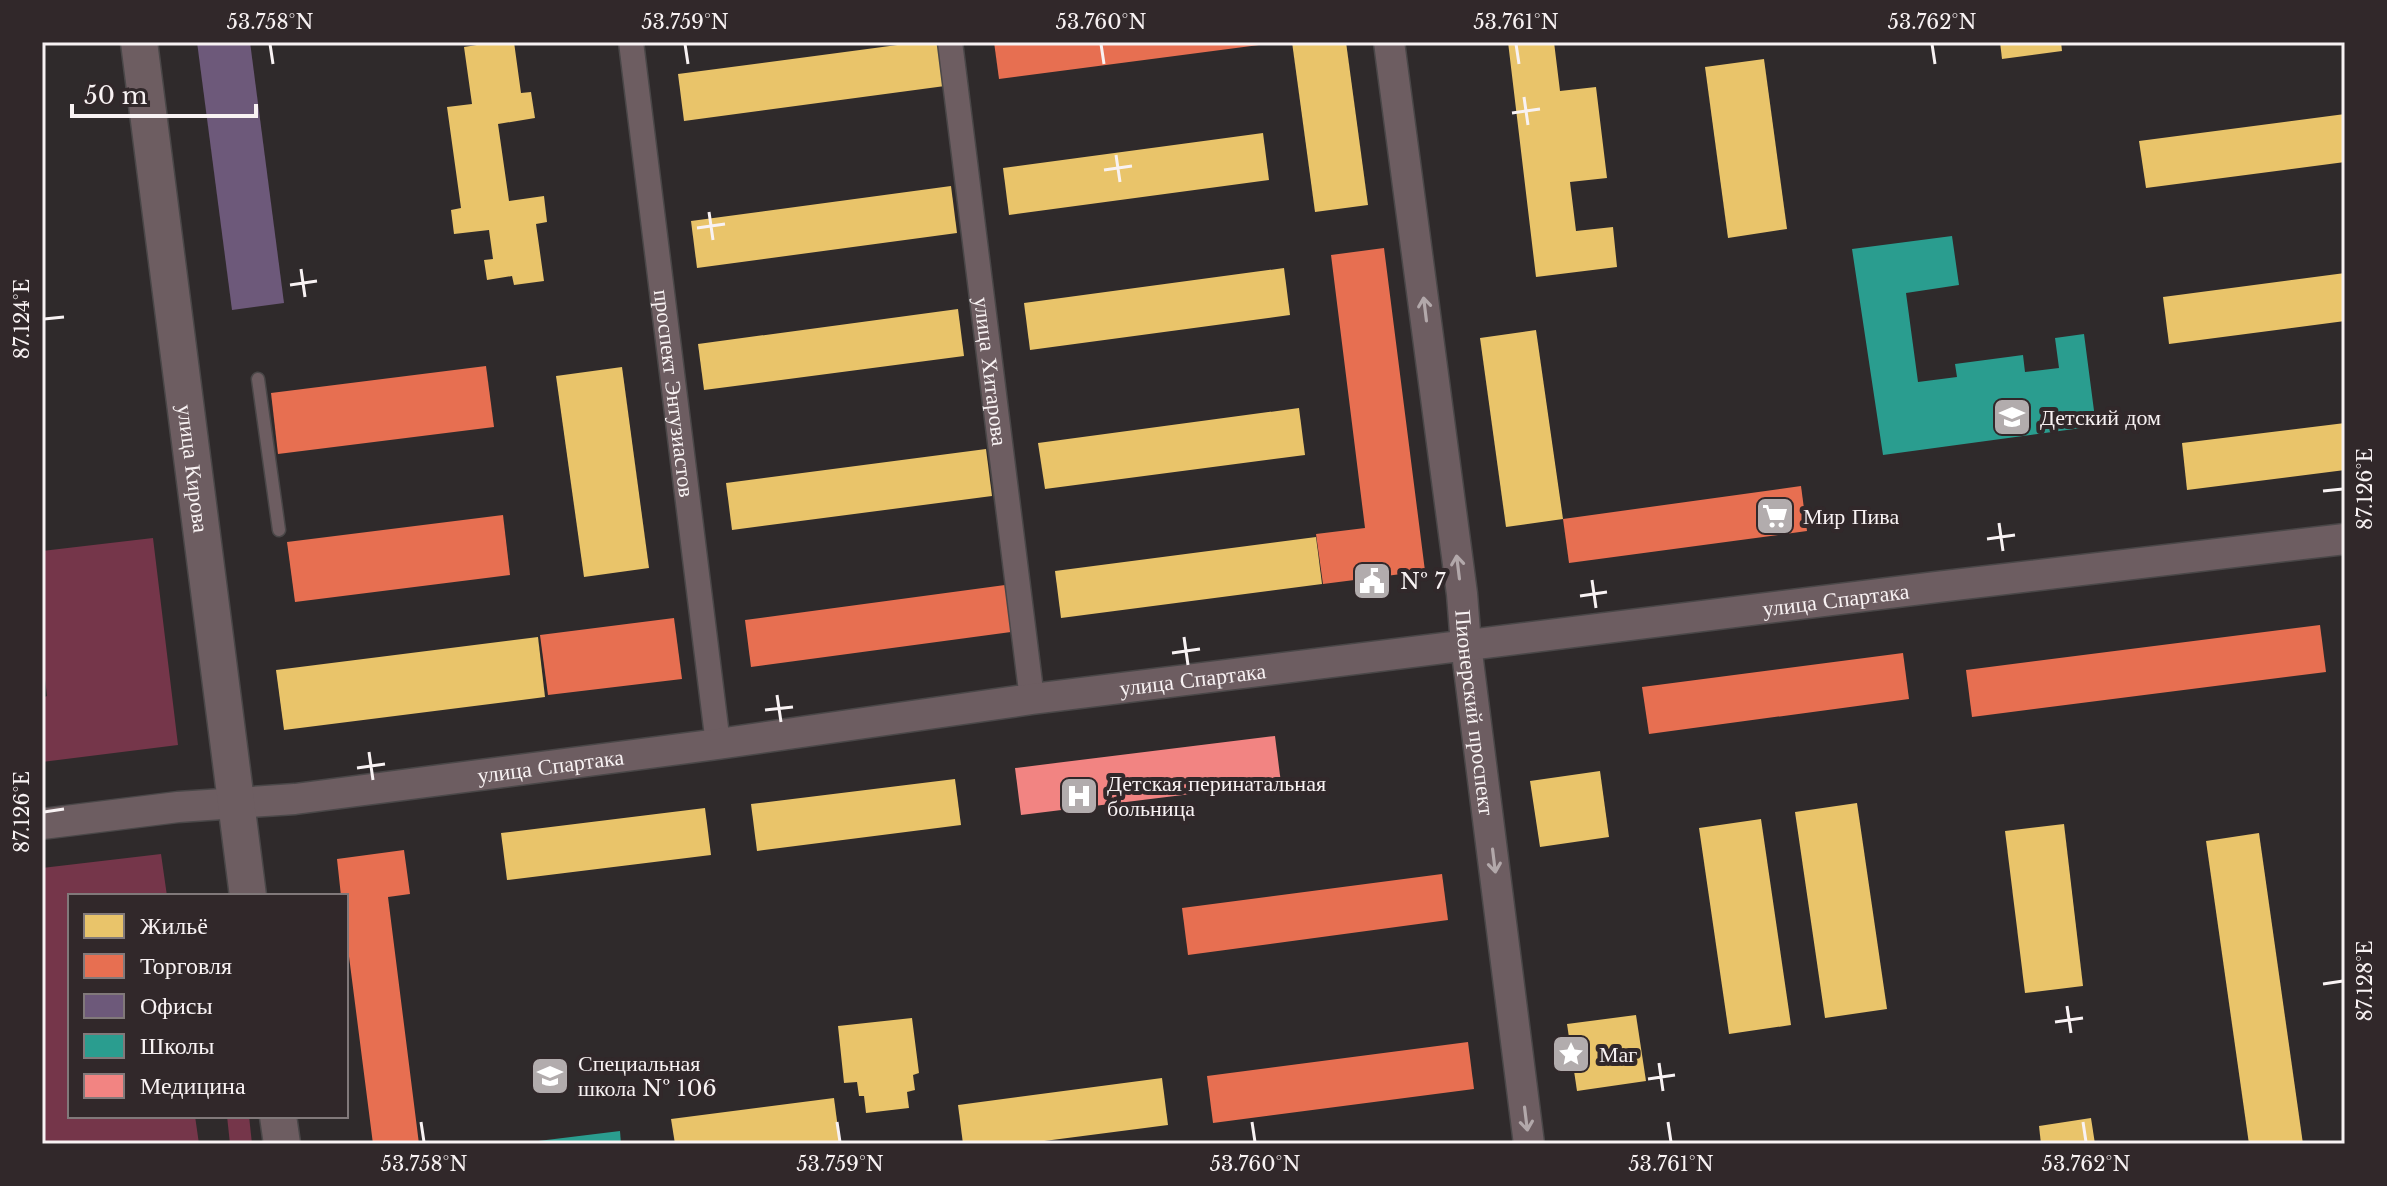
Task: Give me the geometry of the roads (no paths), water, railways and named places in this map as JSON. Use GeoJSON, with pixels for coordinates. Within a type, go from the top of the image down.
{"type":"FeatureCollection","features":[{"type":"Feature","properties":{"kind":"main road","name":"улица Кирова"},"geometry":{"type":"LineString","coordinates":[[139,42],[248,894]]}},
{"type":"Feature","properties":{"kind":"main road"},"geometry":{"type":"LineString","coordinates":[[278,1118],[282,1144]]}},
{"type":"Feature","properties":{"kind":"street","name":"проспект Энтузиастов"},"geometry":{"type":"LineString","coordinates":[[631,42],[718,744]]}},
{"type":"Feature","properties":{"kind":"street","name":"улица Хитарова"},"geometry":{"type":"LineString","coordinates":[[950,42],[1032,699]]}},
{"type":"Feature","properties":{"kind":"street","name":"Пионерский проспект"},"geometry":{"type":"LineString","coordinates":[[1389,42],[1462,594],[1529,1144]]}},
{"type":"Feature","properties":{"kind":"street","name":"улица Спартака"},"geometry":{"type":"LineString","coordinates":[[42,824],[235,802],[295,799],[1032,699],[2345,539]]}},
{"type":"Feature","properties":{"kind":"lane"},"geometry":{"type":"LineString","coordinates":[[258,379],[279,530]]}},
{"type":"Feature","properties":{"kind":"place","name":"Детский дом"},"geometry":{"type":"Point","coordinates":[2012,417]}},
{"type":"Feature","properties":{"kind":"place","name":"Мир Пива"},"geometry":{"type":"Point","coordinates":[1775,516]}},
{"type":"Feature","properties":{"kind":"place","name":"№ 7"},"geometry":{"type":"Point","coordinates":[1372,581]}},
{"type":"Feature","properties":{"kind":"place","name":"Детская перинатальная больница"},"geometry":{"type":"Point","coordinates":[1079,796]}},
{"type":"Feature","properties":{"kind":"place","name":"Маг"},"geometry":{"type":"Point","coordinates":[1571,1054]}},
{"type":"Feature","properties":{"kind":"place","name":"Специальная школа № 106"},"geometry":{"type":"Point","coordinates":[550,1076]}}]}
